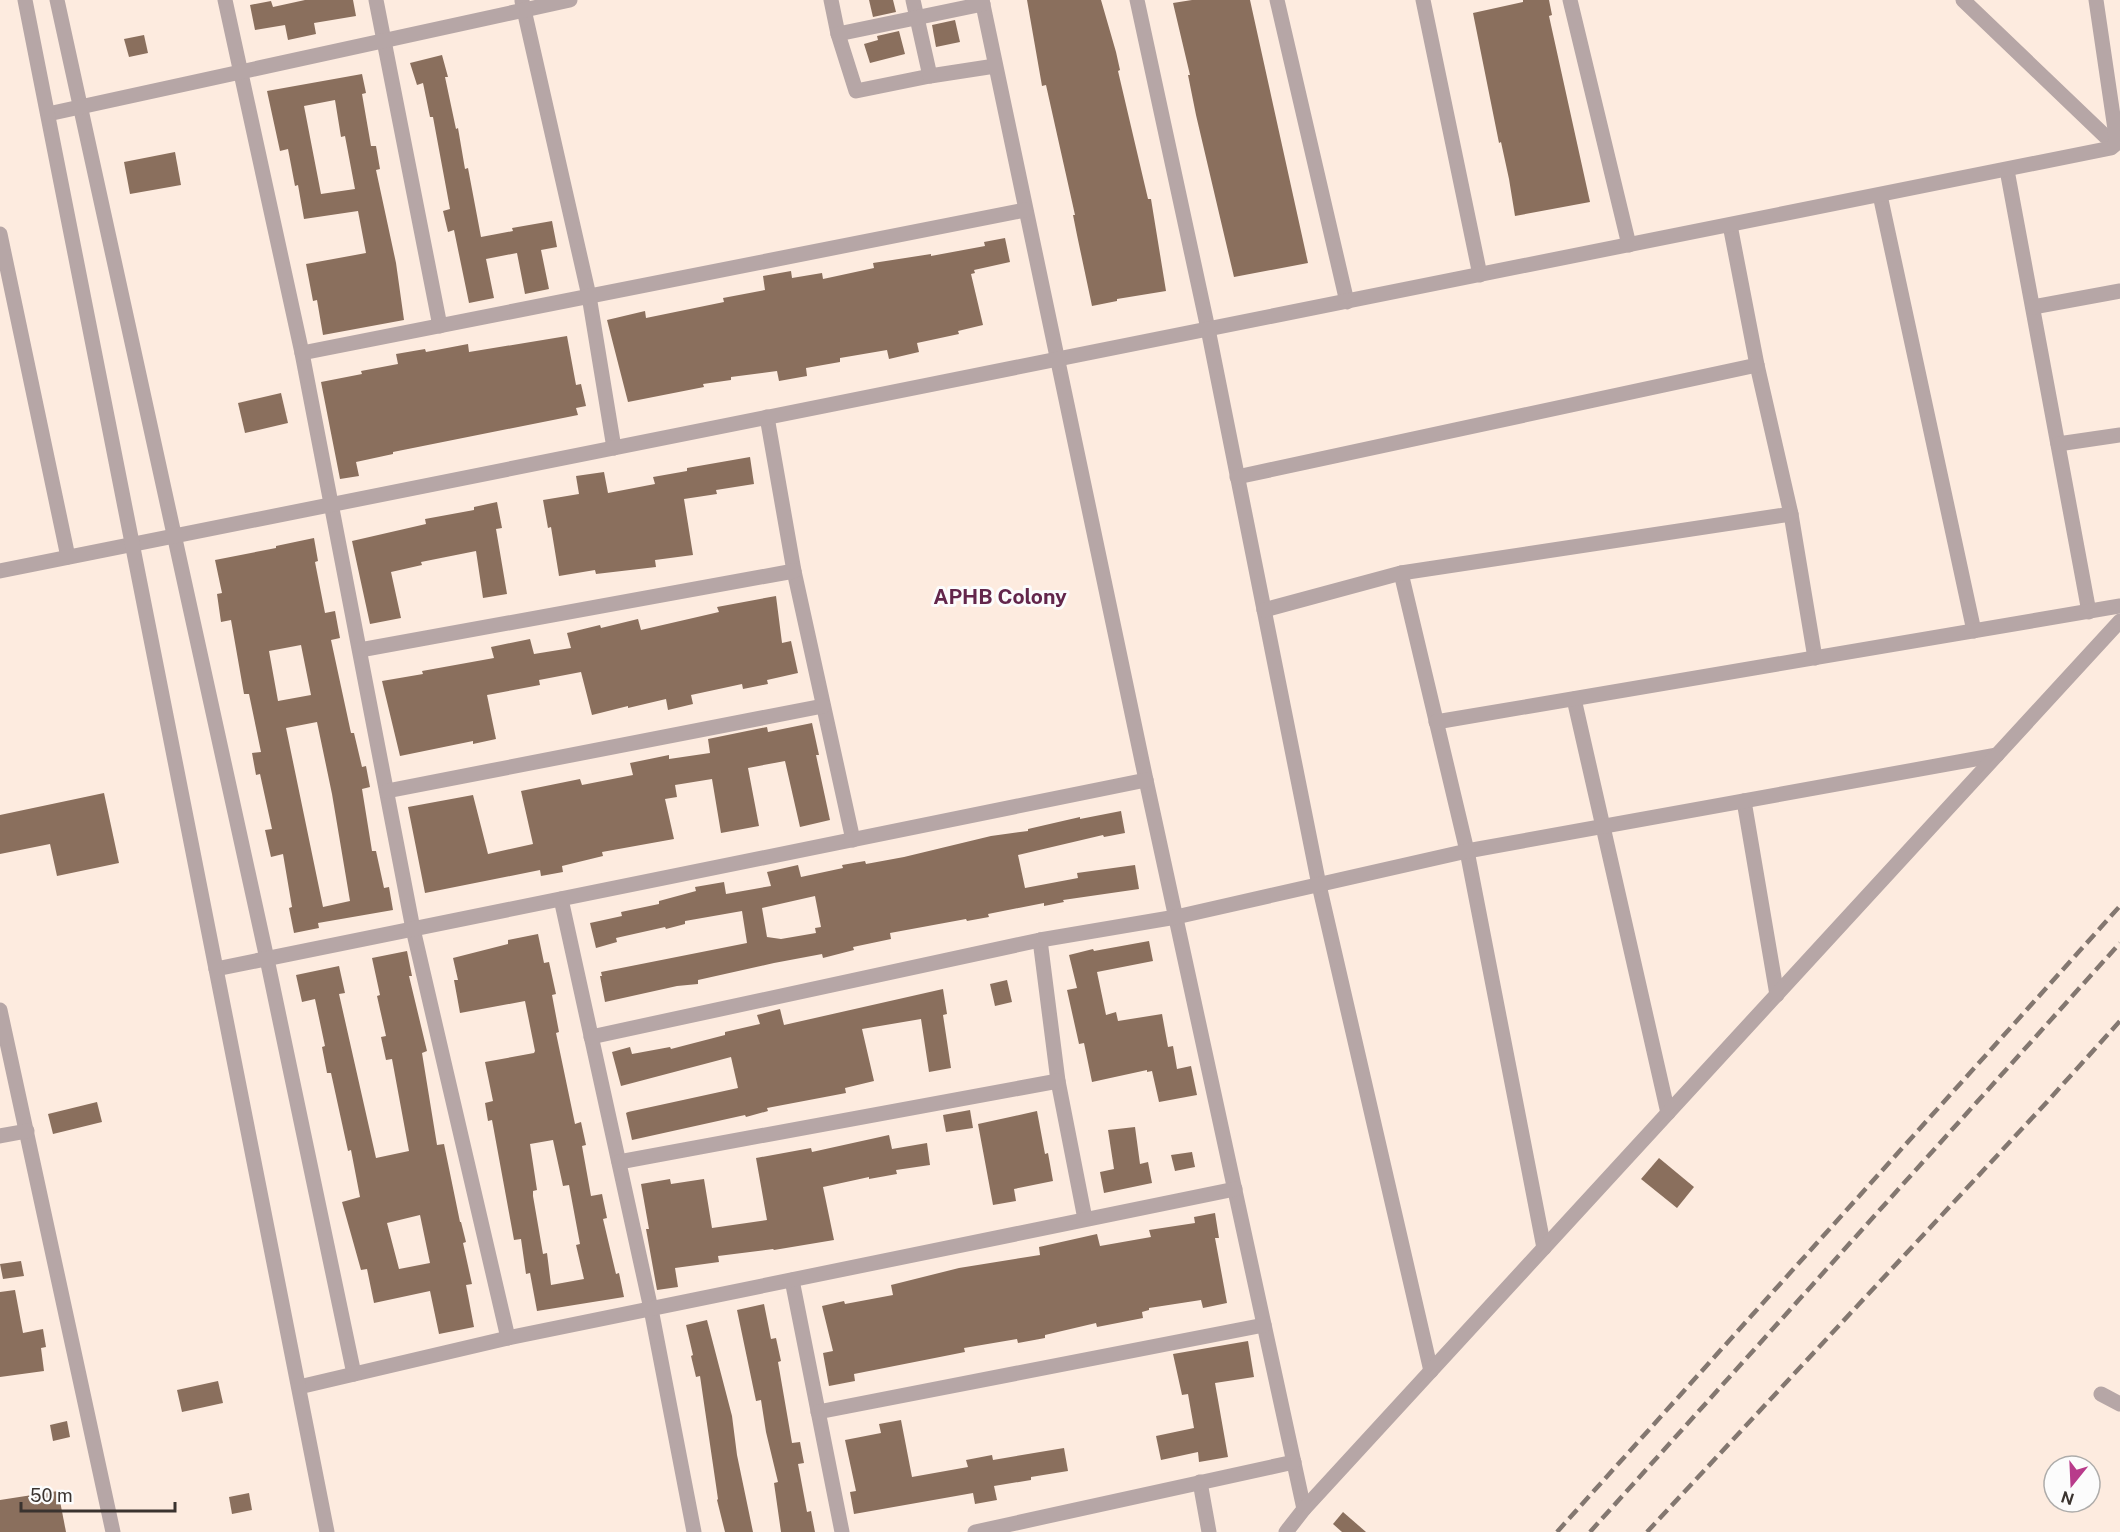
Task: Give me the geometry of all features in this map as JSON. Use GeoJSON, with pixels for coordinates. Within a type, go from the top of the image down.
{"type":"FeatureCollection","features":[{"type":"Feature","properties":{"kind":"street"},"geometry":{"type":"LineString","coordinates":[[25,0],[326,1532]]}},
{"type":"Feature","properties":{"kind":"street"},"geometry":{"type":"LineString","coordinates":[[57,0],[267,959],[354,1374]]}},
{"type":"Feature","properties":{"kind":"street"},"geometry":{"type":"LineString","coordinates":[[225,0],[302,353],[413,929],[508,1338]]}},
{"type":"Feature","properties":{"kind":"street"},"geometry":{"type":"LineString","coordinates":[[376,0],[440,326]]}},
{"type":"Feature","properties":{"kind":"street"},"geometry":{"type":"LineString","coordinates":[[48,114],[385,40],[523,5],[570,0]]}},
{"type":"Feature","properties":{"kind":"street"},"geometry":{"type":"LineString","coordinates":[[831,0],[837,34],[856,91],[996,66]]}},
{"type":"Feature","properties":{"kind":"street"},"geometry":{"type":"LineString","coordinates":[[913,0],[930,76]]}},
{"type":"Feature","properties":{"kind":"street"},"geometry":{"type":"LineString","coordinates":[[1137,0],[1208,329],[1319,885],[1431,1371]]}},
{"type":"Feature","properties":{"kind":"street"},"geometry":{"type":"LineString","coordinates":[[1277,0],[1347,302]]}},
{"type":"Feature","properties":{"kind":"street"},"geometry":{"type":"LineString","coordinates":[[1423,0],[1480,275]]}},
{"type":"Feature","properties":{"kind":"street"},"geometry":{"type":"LineString","coordinates":[[1570,0],[1629,245]]}},
{"type":"Feature","properties":{"kind":"street"},"geometry":{"type":"LineString","coordinates":[[1963,0],[2105,136],[2110,138],[2116,136]]}},
{"type":"Feature","properties":{"kind":"street"},"geometry":{"type":"LineString","coordinates":[[0,571],[2111,148],[2117,143],[2096,0]]}},
{"type":"Feature","properties":{"kind":"street"},"geometry":{"type":"LineString","coordinates":[[837,34],[917,19],[982,2],[1146,780],[1304,1509]]}},
{"type":"Feature","properties":{"kind":"street"},"geometry":{"type":"LineString","coordinates":[[523,5],[589,296],[614,448]]}},
{"type":"Feature","properties":{"kind":"street"},"geometry":{"type":"LineString","coordinates":[[2007,170],[2089,612]]}},
{"type":"Feature","properties":{"kind":"street"},"geometry":{"type":"LineString","coordinates":[[1880,195],[1974,631]]}},
{"type":"Feature","properties":{"kind":"street"},"geometry":{"type":"LineString","coordinates":[[302,353],[1025,210]]}},
{"type":"Feature","properties":{"kind":"street"},"geometry":{"type":"LineString","coordinates":[[1731,225],[1757,365],[1791,514],[1815,658]]}},
{"type":"Feature","properties":{"kind":"street"},"geometry":{"type":"LineString","coordinates":[[0,234],[68,557]]}},
{"type":"Feature","properties":{"kind":"street"},"geometry":{"type":"LineString","coordinates":[[2033,308],[2120,291]]}},
{"type":"Feature","properties":{"kind":"street"},"geometry":{"type":"LineString","coordinates":[[1237,477],[1757,365]]}},
{"type":"Feature","properties":{"kind":"street"},"geometry":{"type":"LineString","coordinates":[[767,417],[794,571],[853,840]]}},
{"type":"Feature","properties":{"kind":"street"},"geometry":{"type":"LineString","coordinates":[[2058,444],[2120,435]]}},
{"type":"Feature","properties":{"kind":"street"},"geometry":{"type":"LineString","coordinates":[[1264,610],[1401,573],[1791,514]]}},
{"type":"Feature","properties":{"kind":"street"},"geometry":{"type":"LineString","coordinates":[[360,650],[794,571]]}},
{"type":"Feature","properties":{"kind":"street"},"geometry":{"type":"LineString","coordinates":[[1401,573],[1467,851],[1544,1248]]}},
{"type":"Feature","properties":{"kind":"street"},"geometry":{"type":"LineString","coordinates":[[1436,722],[2120,606]]}},
{"type":"Feature","properties":{"kind":"street"},"geometry":{"type":"LineString","coordinates":[[1286,1532],[1304,1509],[2120,621]]}},
{"type":"Feature","properties":{"kind":"street"},"geometry":{"type":"LineString","coordinates":[[1574,699],[1668,1113]]}},
{"type":"Feature","properties":{"kind":"street"},"geometry":{"type":"LineString","coordinates":[[387,791],[823,706]]}},
{"type":"Feature","properties":{"kind":"street"},"geometry":{"type":"LineString","coordinates":[[591,1037],[1040,940],[1176,917],[1467,851],[1997,755]]}},
{"type":"Feature","properties":{"kind":"street"},"geometry":{"type":"LineString","coordinates":[[216,969],[1146,780]]}},
{"type":"Feature","properties":{"kind":"street"},"geometry":{"type":"LineString","coordinates":[[1744,801],[1776,995]]}},
{"type":"Feature","properties":{"kind":"street"},"geometry":{"type":"LineString","coordinates":[[561,899],[651,1309],[694,1532]]}},
{"type":"Feature","properties":{"kind":"street"},"geometry":{"type":"LineString","coordinates":[[1040,940],[1058,1081],[1085,1219]]}},
{"type":"Feature","properties":{"kind":"street"},"geometry":{"type":"LineString","coordinates":[[0,1010],[113,1532]]}},
{"type":"Feature","properties":{"kind":"street"},"geometry":{"type":"LineString","coordinates":[[619,1162],[1058,1081]]}},
{"type":"Feature","properties":{"kind":"street"},"geometry":{"type":"LineString","coordinates":[[0,1136],[27,1131]]}},
{"type":"Feature","properties":{"kind":"street"},"geometry":{"type":"LineString","coordinates":[[299,1388],[508,1338],[1235,1189]]}},
{"type":"Feature","properties":{"kind":"street"},"geometry":{"type":"LineString","coordinates":[[792,1280],[842,1532]]}},
{"type":"Feature","properties":{"kind":"street"},"geometry":{"type":"LineString","coordinates":[[818,1412],[1264,1325]]}},
{"type":"Feature","properties":{"kind":"street"},"geometry":{"type":"LineString","coordinates":[[2101,1394],[2120,1404]]}},
{"type":"Feature","properties":{"kind":"street"},"geometry":{"type":"LineString","coordinates":[[975,1532],[1294,1462]]}},
{"type":"Feature","properties":{"kind":"street"},"geometry":{"type":"LineString","coordinates":[[1200,1482],[1209,1532]]}},
{"type":"Feature","properties":{"kind":"building"},"geometry":{"type":"Polygon","coordinates":[[[305,0],[353,0],[356,16],[314,23],[316,34],[288,40],[285,25],[255,30],[250,5],[271,1],[273,7],[305,0]]]}},
{"type":"Feature","properties":{"kind":"building"},"geometry":{"type":"Polygon","coordinates":[[[869,0],[893,0],[896,12],[873,17],[869,0]]]}},
{"type":"Feature","properties":{"kind":"building"},"geometry":{"type":"Polygon","coordinates":[[[1027,0],[1101,0],[1116,52],[1120,70],[1118,71],[1148,199],[1151,199],[1166,291],[1117,299],[1117,301],[1092,306],[1073,215],[1075,215],[1046,85],[1042,86],[1027,0]]]}},
{"type":"Feature","properties":{"kind":"building"},"geometry":{"type":"Polygon","coordinates":[[[1192,0],[1250,0],[1308,263],[1234,277],[1196,115],[1188,75],[1190,75],[1173,3],[1192,0]]]}},
{"type":"Feature","properties":{"kind":"building"},"geometry":{"type":"Polygon","coordinates":[[[1523,0],[1549,0],[1552,15],[1549,16],[1590,202],[1515,216],[1473,13],[1523,2],[1523,0]]]}},
{"type":"Feature","properties":{"kind":"building"},"geometry":{"type":"Polygon","coordinates":[[[955,20],[960,42],[936,47],[932,25],[955,20]]]}},
{"type":"Feature","properties":{"kind":"building"},"geometry":{"type":"Polygon","coordinates":[[[899,31],[905,54],[870,63],[864,44],[878,40],[877,36],[899,31]]]}},
{"type":"Feature","properties":{"kind":"building"},"geometry":{"type":"Polygon","coordinates":[[[144,35],[148,53],[129,57],[124,39],[144,35]]]}},
{"type":"Feature","properties":{"kind":"building"},"geometry":{"type":"Polygon","coordinates":[[[442,55],[448,77],[445,77],[456,129],[458,128],[465,169],[468,168],[481,237],[513,231],[512,228],[552,221],[557,247],[541,250],[549,289],[525,294],[517,253],[486,259],[494,298],[469,303],[454,230],[448,232],[443,211],[450,209],[433,117],[430,117],[423,83],[417,85],[410,63],[442,55]]]}},
{"type":"Feature","properties":{"kind":"building"},"geometry":{"type":"Polygon","coordinates":[[[362,74],[366,93],[362,94],[371,146],[376,146],[380,169],[376,170],[396,263],[404,320],[323,335],[317,300],[313,301],[306,264],[366,253],[358,211],[304,219],[288,149],[280,151],[267,91],[362,74]],[[335,100],[304,106],[321,194],[355,189],[345,136],[341,137],[335,100]]]}},
{"type":"Feature","properties":{"kind":"building"},"geometry":{"type":"Polygon","coordinates":[[[175,152],[181,185],[130,194],[124,162],[175,152]]]}},
{"type":"Feature","properties":{"kind":"building"},"geometry":{"type":"Polygon","coordinates":[[[1005,238],[1010,262],[974,270],[975,273],[971,274],[983,325],[958,331],[959,334],[917,343],[919,352],[889,359],[887,350],[840,358],[840,362],[806,368],[807,376],[779,381],[777,371],[731,377],[731,380],[703,384],[704,387],[628,402],[607,320],[645,311],[646,318],[724,302],[723,298],[765,290],[763,276],[791,271],[792,278],[822,273],[823,279],[874,268],[873,263],[985,246],[984,242],[1005,238]]]}},
{"type":"Feature","properties":{"kind":"building"},"geometry":{"type":"Polygon","coordinates":[[[567,336],[576,385],[581,384],[586,406],[576,408],[578,415],[393,452],[393,454],[356,462],[359,476],[340,479],[321,382],[398,364],[396,354],[425,349],[426,352],[468,344],[469,352],[567,336]]]}},
{"type":"Feature","properties":{"kind":"building"},"geometry":{"type":"Polygon","coordinates":[[[281,393],[288,423],[245,433],[238,403],[281,393]]]}},
{"type":"Feature","properties":{"kind":"building"},"geometry":{"type":"Polygon","coordinates":[[[750,457],[754,484],[716,490],[717,494],[684,499],[693,555],[655,560],[656,567],[596,574],[595,570],[559,576],[551,527],[548,528],[543,500],[579,494],[576,476],[604,472],[608,493],[655,484],[653,477],[687,471],[687,468],[750,457]]]}},
{"type":"Feature","properties":{"kind":"building"},"geometry":{"type":"Polygon","coordinates":[[[497,502],[502,528],[496,529],[507,594],[483,598],[476,551],[421,562],[422,565],[391,572],[401,618],[370,624],[352,541],[426,524],[425,519],[474,510],[474,507],[497,502]]]}},
{"type":"Feature","properties":{"kind":"building"},"geometry":{"type":"Polygon","coordinates":[[[314,538],[318,561],[315,562],[325,613],[335,611],[340,638],[331,640],[351,733],[354,733],[362,767],[366,766],[370,787],[362,789],[372,851],[376,851],[384,888],[389,887],[393,910],[318,923],[319,928],[294,933],[283,854],[271,857],[265,830],[272,829],[260,774],[256,775],[252,753],[261,752],[249,694],[244,694],[231,620],[221,622],[217,594],[222,593],[215,560],[276,548],[276,546],[314,538]],[[301,645],[269,651],[278,701],[311,695],[301,645]],[[317,722],[286,728],[323,907],[350,901],[317,722]]]}},
{"type":"Feature","properties":{"kind":"building"},"geometry":{"type":"Polygon","coordinates":[[[776,596],[782,643],[791,641],[798,673],[767,680],[768,684],[743,689],[742,684],[691,695],[693,704],[668,710],[666,699],[592,715],[581,672],[539,680],[540,685],[487,695],[496,739],[473,744],[473,741],[400,756],[382,681],[494,658],[491,647],[530,639],[534,654],[571,648],[567,633],[638,619],[641,630],[719,612],[717,607],[776,596]]]}},
{"type":"Feature","properties":{"kind":"building"},"geometry":{"type":"Polygon","coordinates":[[[812,723],[819,755],[816,755],[830,820],[800,827],[785,761],[748,768],[759,826],[721,833],[712,779],[675,785],[677,797],[665,799],[674,839],[602,852],[603,856],[562,866],[563,872],[541,876],[540,870],[425,893],[408,807],[473,795],[488,854],[533,844],[521,791],[580,779],[582,785],[633,775],[630,763],[669,755],[669,759],[710,753],[708,739],[767,727],[768,732],[812,723]]]}},
{"type":"Feature","properties":{"kind":"building"},"geometry":{"type":"Polygon","coordinates":[[[104,793],[119,863],[57,876],[50,844],[0,854],[0,815],[104,793]]]}},
{"type":"Feature","properties":{"kind":"building"},"geometry":{"type":"Polygon","coordinates":[[[1121,811],[1125,833],[1104,837],[1103,835],[1018,855],[1025,888],[1078,878],[1077,873],[1135,865],[1139,889],[1063,900],[1064,902],[1044,906],[1044,903],[988,914],[989,917],[890,933],[891,939],[853,947],[854,950],[823,958],[822,954],[774,963],[698,980],[698,984],[677,986],[605,1002],[601,972],[747,943],[742,911],[685,921],[685,924],[666,929],[665,927],[616,938],[617,942],[596,948],[590,923],[622,916],[621,912],[659,904],[659,901],[696,891],[695,887],[724,882],[726,894],[771,886],[767,872],[798,865],[801,877],[843,868],[842,865],[865,861],[866,864],[904,857],[991,836],[1028,831],[1028,829],[1080,817],[1080,819],[1121,811]],[[815,896],[762,908],[767,937],[781,939],[816,933],[815,928],[821,927],[815,896]]]}},
{"type":"Feature","properties":{"kind":"building"},"geometry":{"type":"Polygon","coordinates":[[[538,934],[544,963],[549,962],[556,994],[552,995],[559,1032],[556,1033],[575,1124],[581,1122],[586,1145],[582,1146],[591,1196],[602,1194],[607,1218],[603,1219],[624,1297],[537,1311],[530,1273],[526,1274],[521,1239],[514,1240],[492,1120],[488,1121],[485,1103],[493,1101],[485,1062],[535,1051],[525,1001],[460,1013],[454,980],[458,980],[453,958],[508,944],[508,940],[538,934]],[[553,1140],[530,1144],[537,1190],[533,1191],[533,1196],[543,1254],[547,1253],[551,1285],[584,1279],[576,1245],[580,1244],[569,1185],[563,1186],[553,1140]]]}},
{"type":"Feature","properties":{"kind":"building"},"geometry":{"type":"Polygon","coordinates":[[[1149,941],[1153,961],[1097,972],[1106,1015],[1116,1012],[1118,1021],[1162,1014],[1168,1047],[1173,1046],[1177,1069],[1191,1066],[1197,1095],[1159,1102],[1152,1071],[1147,1072],[1147,1070],[1092,1082],[1084,1043],[1079,1044],[1067,990],[1077,988],[1069,955],[1149,941]]]}},
{"type":"Feature","properties":{"kind":"building"},"geometry":{"type":"Polygon","coordinates":[[[407,951],[412,976],[409,976],[427,1051],[422,1053],[437,1145],[444,1144],[466,1242],[463,1243],[472,1284],[466,1285],[474,1327],[439,1334],[430,1291],[374,1303],[367,1269],[361,1270],[342,1202],[360,1197],[351,1150],[348,1151],[331,1073],[327,1073],[322,1047],[325,1046],[315,999],[302,1002],[296,975],[339,966],[345,993],[339,994],[376,1158],[409,1151],[392,1059],[386,1060],[381,1037],[386,1036],[372,958],[407,951]],[[420,1215],[387,1223],[399,1269],[430,1263],[420,1215]]]}},
{"type":"Feature","properties":{"kind":"building"},"geometry":{"type":"Polygon","coordinates":[[[1007,980],[1012,1002],[995,1006],[990,984],[1007,980]]]}},
{"type":"Feature","properties":{"kind":"building"},"geometry":{"type":"Polygon","coordinates":[[[943,989],[947,1014],[943,1015],[951,1068],[929,1072],[921,1019],[862,1029],[874,1081],[845,1088],[846,1093],[767,1108],[768,1111],[746,1117],[745,1115],[632,1140],[626,1113],[628,1112],[738,1088],[731,1057],[621,1086],[612,1052],[630,1047],[632,1054],[670,1047],[671,1049],[760,1024],[757,1015],[780,1009],[784,1025],[943,989]]]}},
{"type":"Feature","properties":{"kind":"building"},"geometry":{"type":"Polygon","coordinates":[[[97,1102],[102,1122],[53,1134],[48,1114],[97,1102]]]}},
{"type":"Feature","properties":{"kind":"building"},"geometry":{"type":"Polygon","coordinates":[[[970,1110],[973,1128],[946,1132],[943,1115],[970,1110]]]}},
{"type":"Feature","properties":{"kind":"building"},"geometry":{"type":"Polygon","coordinates":[[[1037,1111],[1053,1181],[1014,1189],[1016,1201],[993,1205],[978,1124],[1037,1111]]]}},
{"type":"Feature","properties":{"kind":"building"},"geometry":{"type":"Polygon","coordinates":[[[1135,1127],[1140,1164],[1148,1162],[1152,1183],[1104,1193],[1100,1172],[1114,1169],[1108,1130],[1135,1127]]]}},
{"type":"Feature","properties":{"kind":"building"},"geometry":{"type":"Polygon","coordinates":[[[889,1135],[892,1149],[927,1143],[930,1165],[896,1170],[897,1174],[869,1179],[869,1177],[823,1187],[834,1240],[718,1256],[719,1262],[675,1268],[678,1287],[657,1290],[641,1184],[670,1179],[671,1184],[704,1179],[712,1228],[767,1220],[756,1158],[811,1148],[812,1152],[889,1135]]]}},
{"type":"Feature","properties":{"kind":"building"},"geometry":{"type":"Polygon","coordinates":[[[1192,1152],[1195,1167],[1175,1171],[1171,1155],[1192,1152]]]}},
{"type":"Feature","properties":{"kind":"building"},"geometry":{"type":"Polygon","coordinates":[[[1659,1158],[1694,1187],[1677,1208],[1641,1179],[1659,1158]]]}},
{"type":"Feature","properties":{"kind":"building"},"geometry":{"type":"Polygon","coordinates":[[[1215,1213],[1219,1238],[1215,1238],[1227,1303],[1203,1308],[1201,1300],[1149,1308],[1142,1312],[1143,1318],[1097,1327],[1096,1323],[1045,1335],[1045,1338],[1018,1343],[1017,1339],[964,1348],[965,1352],[854,1374],[855,1381],[829,1386],[823,1353],[833,1351],[822,1306],[893,1295],[891,1285],[959,1268],[1040,1255],[1039,1247],[1097,1234],[1100,1246],[1151,1237],[1149,1230],[1195,1223],[1194,1217],[1215,1213]]]}},
{"type":"Feature","properties":{"kind":"building"},"geometry":{"type":"Polygon","coordinates":[[[21,1261],[24,1276],[3,1279],[0,1264],[21,1261]]]}},
{"type":"Feature","properties":{"kind":"building"},"geometry":{"type":"Polygon","coordinates":[[[15,1290],[23,1333],[43,1329],[46,1347],[41,1348],[44,1371],[0,1377],[0,1292],[15,1290]]]}},
{"type":"Feature","properties":{"kind":"building"},"geometry":{"type":"Polygon","coordinates":[[[764,1304],[771,1339],[776,1338],[781,1361],[778,1362],[792,1443],[800,1442],[804,1463],[798,1464],[807,1512],[811,1511],[815,1532],[781,1532],[774,1483],[778,1482],[761,1400],[756,1401],[737,1310],[764,1304]]]}},
{"type":"Feature","properties":{"kind":"building"},"geometry":{"type":"Polygon","coordinates":[[[707,1320],[732,1416],[737,1455],[753,1532],[725,1532],[717,1500],[700,1376],[696,1377],[686,1325],[707,1320]]]}},
{"type":"Feature","properties":{"kind":"building"},"geometry":{"type":"Polygon","coordinates":[[[1248,1341],[1254,1377],[1215,1383],[1228,1457],[1199,1462],[1198,1452],[1161,1460],[1156,1436],[1194,1428],[1188,1394],[1182,1395],[1173,1354],[1248,1341]]]}},
{"type":"Feature","properties":{"kind":"building"},"geometry":{"type":"Polygon","coordinates":[[[218,1381],[223,1403],[182,1412],[177,1390],[218,1381]]]}},
{"type":"Feature","properties":{"kind":"building"},"geometry":{"type":"Polygon","coordinates":[[[901,1420],[912,1477],[968,1467],[966,1460],[992,1455],[993,1460],[1064,1448],[1068,1471],[994,1486],[997,1500],[975,1504],[973,1493],[854,1514],[850,1492],[856,1491],[845,1440],[881,1433],[879,1424],[901,1420]]]}},
{"type":"Feature","properties":{"kind":"building"},"geometry":{"type":"Polygon","coordinates":[[[67,1421],[70,1437],[53,1441],[50,1425],[67,1421]]]}},
{"type":"Feature","properties":{"kind":"building"},"geometry":{"type":"Polygon","coordinates":[[[58,1491],[66,1532],[0,1532],[0,1500],[58,1491]]]}},
{"type":"Feature","properties":{"kind":"building"},"geometry":{"type":"Polygon","coordinates":[[[249,1493],[252,1510],[232,1514],[229,1497],[249,1493]]]}},
{"type":"Feature","properties":{"kind":"building"},"geometry":{"type":"Polygon","coordinates":[[[1343,1512],[1366,1532],[1342,1532],[1333,1524],[1343,1512]]]}},
{"type":"Feature","properties":{"kind":"railway"},"geometry":{"type":"LineString","coordinates":[[1557,1532],[2120,906]]}},
{"type":"Feature","properties":{"kind":"railway"},"geometry":{"type":"LineString","coordinates":[[1590,1532],[2120,943]]}},
{"type":"Feature","properties":{"kind":"railway"},"geometry":{"type":"LineString","coordinates":[[1647,1532],[2120,1021]]}},
{"type":"Feature","properties":{"kind":"district","name":"APHB Colony"},"geometry":{"type":"Point","coordinates":[1000,596]}}]}
